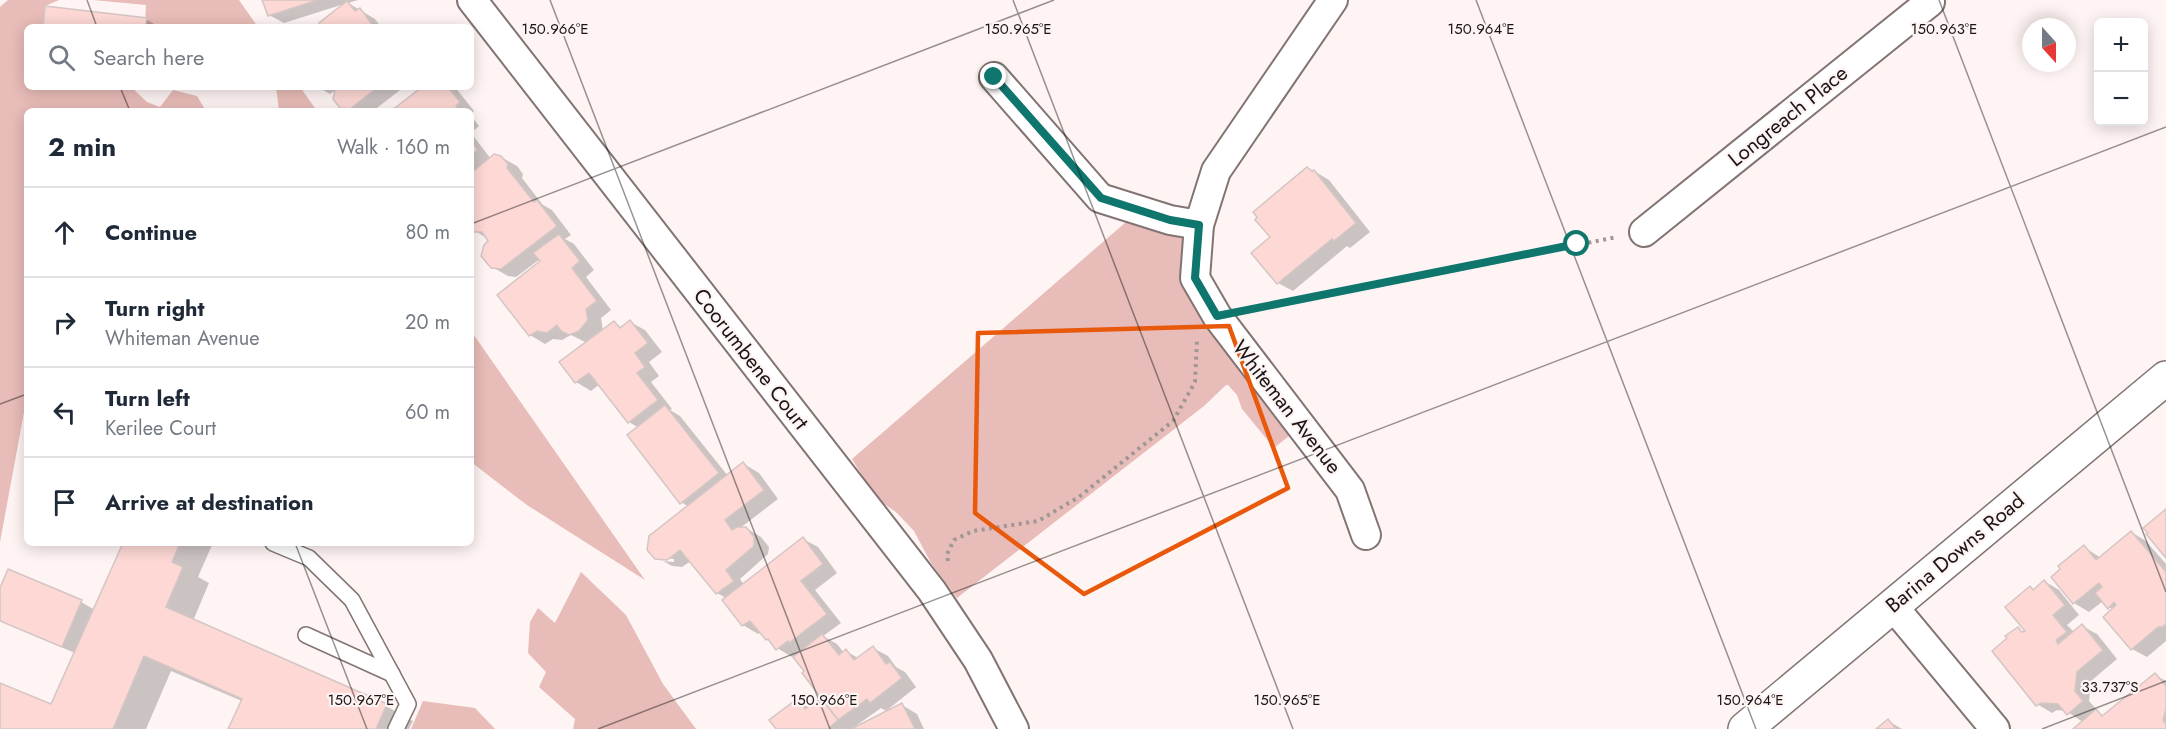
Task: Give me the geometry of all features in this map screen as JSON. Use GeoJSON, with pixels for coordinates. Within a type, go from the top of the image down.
{"type":"FeatureCollection","features":[{"type":"Feature","properties":{"kind":"street","name":"Coorumbene Court"},"geometry":{"type":"LineString","coordinates":[[472,0],[932,591],[978,660],[1014,729]]}},
{"type":"Feature","properties":{"kind":"street","name":"Whiteman Avenue"},"geometry":{"type":"LineString","coordinates":[[1333,0],[1216,171],[1199,225],[1195,278],[1217,316],[1350,490],[1366,535]]}},
{"type":"Feature","properties":{"kind":"street","name":"Longreach Place"},"geometry":{"type":"LineString","coordinates":[[1644,232],[1930,2],[1928,0]]}},
{"type":"Feature","properties":{"kind":"street"},"geometry":{"type":"LineString","coordinates":[[994,77],[1101,198],[1170,220],[1199,225]]}},
{"type":"Feature","properties":{"kind":"street","name":"Barina Downs Road"},"geometry":{"type":"LineString","coordinates":[[1745,729],[2166,378]]}},
{"type":"Feature","properties":{"kind":"street"},"geometry":{"type":"LineString","coordinates":[[1892,605],[1995,729]]}},
{"type":"Feature","properties":{"kind":"lane"},"geometry":{"type":"LineString","coordinates":[[280,546],[309,558],[352,600],[408,704],[396,729]]}},
{"type":"Feature","properties":{"kind":"lane"},"geometry":{"type":"LineString","coordinates":[[306,635],[392,674]]}},
{"type":"Feature","properties":{"kind":"path"},"geometry":{"type":"LineString","coordinates":[[1217,316],[1644,232]]}},
{"type":"Feature","properties":{"kind":"path"},"geometry":{"type":"LineString","coordinates":[[949,569],[947,555],[954,540],[973,531],[1038,521],[1079,497],[1173,421],[1196,382],[1197,336]]}},
{"type":"Feature","properties":{"kind":"highlighted area"},"geometry":{"type":"Polygon","coordinates":[[[1229,326],[1288,488],[1084,594],[975,513],[978,333],[1229,326]]]}},
{"type":"Feature","properties":{"kind":"shaded area"},"geometry":{"type":"Polygon","coordinates":[[[8,0],[59,0],[45,6],[43,24],[24,24],[24,90],[134,90],[147,102],[160,107],[173,90],[197,96],[204,108],[24,108],[24,412],[0,542],[0,7],[8,0]]]}},
{"type":"Feature","properties":{"kind":"shaded area"},"geometry":{"type":"Polygon","coordinates":[[[93,0],[239,0],[256,24],[145,24],[146,5],[93,0]]]}},
{"type":"Feature","properties":{"kind":"shaded area"},"geometry":{"type":"Polygon","coordinates":[[[276,90],[302,90],[315,108],[279,108],[276,90]]]}},
{"type":"Feature","properties":{"kind":"shaded area"},"geometry":{"type":"Polygon","coordinates":[[[1126,222],[1183,235],[1185,291],[1215,334],[1294,432],[1274,448],[1242,409],[1237,395],[1226,385],[1204,406],[957,598],[931,563],[914,531],[897,513],[875,497],[852,459],[1126,222]]]}},
{"type":"Feature","properties":{"kind":"shaded area"},"geometry":{"type":"Polygon","coordinates":[[[474,335],[645,580],[527,505],[474,464],[474,335]]]}},
{"type":"Feature","properties":{"kind":"shaded area"},"geometry":{"type":"Polygon","coordinates":[[[581,572],[626,615],[663,684],[696,729],[573,729],[575,719],[539,687],[546,672],[528,653],[530,622],[538,608],[555,623],[581,572]]]}},
{"type":"Feature","properties":{"kind":"shaded area"},"geometry":{"type":"Polygon","coordinates":[[[423,701],[475,708],[495,729],[411,729],[423,701]]]}},
{"type":"Feature","properties":{"kind":"building"},"geometry":{"type":"Polygon","coordinates":[[[262,0],[318,0],[268,16],[262,0]]]}},
{"type":"Feature","properties":{"kind":"building"},"geometry":{"type":"Polygon","coordinates":[[[347,1],[355,11],[360,8],[372,24],[320,24],[347,1]]]}},
{"type":"Feature","properties":{"kind":"building"},"geometry":{"type":"Polygon","coordinates":[[[45,6],[147,18],[146,24],[43,24],[45,6]]]}},
{"type":"Feature","properties":{"kind":"building"},"geometry":{"type":"Polygon","coordinates":[[[374,90],[351,108],[340,108],[333,99],[335,91],[374,90]]]}},
{"type":"Feature","properties":{"kind":"building"},"geometry":{"type":"Polygon","coordinates":[[[418,90],[450,90],[460,102],[456,106],[458,108],[395,108],[418,90]]]}},
{"type":"Feature","properties":{"kind":"building"},"geometry":{"type":"Polygon","coordinates":[[[494,154],[501,156],[508,164],[507,168],[534,202],[537,200],[557,226],[501,269],[491,268],[481,256],[484,245],[488,241],[482,232],[474,232],[474,171],[494,154]]]}},
{"type":"Feature","properties":{"kind":"building"},"geometry":{"type":"Polygon","coordinates":[[[1307,167],[1314,170],[1356,223],[1334,241],[1332,239],[1277,284],[1251,253],[1270,237],[1255,220],[1257,217],[1253,212],[1307,167]]]}},
{"type":"Feature","properties":{"kind":"building"},"geometry":{"type":"Polygon","coordinates":[[[559,234],[580,261],[572,268],[597,301],[586,309],[588,320],[579,331],[569,335],[561,331],[557,325],[547,333],[537,331],[529,336],[497,295],[540,261],[533,253],[559,234]]]}},
{"type":"Feature","properties":{"kind":"building"},"geometry":{"type":"Polygon","coordinates":[[[630,320],[648,343],[635,353],[645,367],[637,373],[658,400],[628,423],[589,373],[575,383],[559,362],[614,321],[620,328],[630,320]]]}},
{"type":"Feature","properties":{"kind":"building"},"geometry":{"type":"Polygon","coordinates":[[[665,405],[719,473],[680,504],[627,435],[665,405]]]}},
{"type":"Feature","properties":{"kind":"building"},"geometry":{"type":"Polygon","coordinates":[[[743,462],[764,490],[725,520],[732,530],[737,527],[746,527],[754,537],[754,546],[726,570],[734,581],[716,594],[680,550],[667,560],[655,559],[647,550],[649,536],[743,462]]]}},
{"type":"Feature","properties":{"kind":"building"},"geometry":{"type":"Polygon","coordinates":[[[2166,509],[2166,558],[2143,528],[2166,509]]]}},
{"type":"Feature","properties":{"kind":"building"},"geometry":{"type":"Polygon","coordinates":[[[2131,531],[2166,572],[2166,624],[2158,627],[2131,650],[2103,617],[2116,605],[2114,602],[2108,609],[2095,593],[2102,587],[2099,583],[2073,604],[2051,577],[2060,569],[2058,566],[2084,545],[2096,560],[2131,531]]]}},
{"type":"Feature","properties":{"kind":"building"},"geometry":{"type":"Polygon","coordinates":[[[803,537],[823,564],[801,581],[827,614],[776,650],[750,621],[742,626],[722,600],[803,537]]]}},
{"type":"Feature","properties":{"kind":"building"},"geometry":{"type":"Polygon","coordinates":[[[122,546],[179,546],[172,562],[183,567],[166,607],[387,704],[376,729],[228,729],[242,699],[144,656],[113,729],[0,729],[0,683],[51,704],[122,546]]]}},
{"type":"Feature","properties":{"kind":"building"},"geometry":{"type":"Polygon","coordinates":[[[8,569],[82,600],[62,647],[0,621],[0,588],[8,569]]]}},
{"type":"Feature","properties":{"kind":"building"},"geometry":{"type":"Polygon","coordinates":[[[2044,580],[2065,605],[2053,615],[2067,632],[2056,640],[2058,644],[2082,624],[2103,650],[2077,672],[2075,691],[2083,701],[2067,715],[2058,704],[2041,703],[2036,706],[1992,651],[2007,638],[2005,636],[2018,627],[2022,632],[2025,631],[2005,607],[2030,586],[2033,590],[2044,580]]]}},
{"type":"Feature","properties":{"kind":"building"},"geometry":{"type":"Polygon","coordinates":[[[822,634],[839,655],[846,649],[854,660],[873,646],[886,664],[890,662],[902,678],[870,703],[867,699],[838,720],[802,673],[804,671],[793,657],[822,634]]]}},
{"type":"Feature","properties":{"kind":"building"},"geometry":{"type":"Polygon","coordinates":[[[2155,673],[2166,686],[2166,709],[2163,720],[2166,729],[2073,729],[2096,709],[2102,716],[2155,673]]]}},
{"type":"Feature","properties":{"kind":"building"},"geometry":{"type":"Polygon","coordinates":[[[821,698],[838,720],[828,729],[776,729],[769,720],[797,699],[805,709],[821,698]]]}},
{"type":"Feature","properties":{"kind":"building"},"geometry":{"type":"Polygon","coordinates":[[[902,703],[915,729],[853,729],[853,728],[902,703]]]}},
{"type":"Feature","properties":{"kind":"building"},"geometry":{"type":"Polygon","coordinates":[[[1888,719],[1896,729],[1876,729],[1888,719]]]}},
{"type":"Feature","properties":{"kind":"route"},"geometry":{"type":"LineString","coordinates":[[994,77],[1101,198],[1170,220],[1199,225],[1195,278],[1217,316],[1577,244]]}}]}
